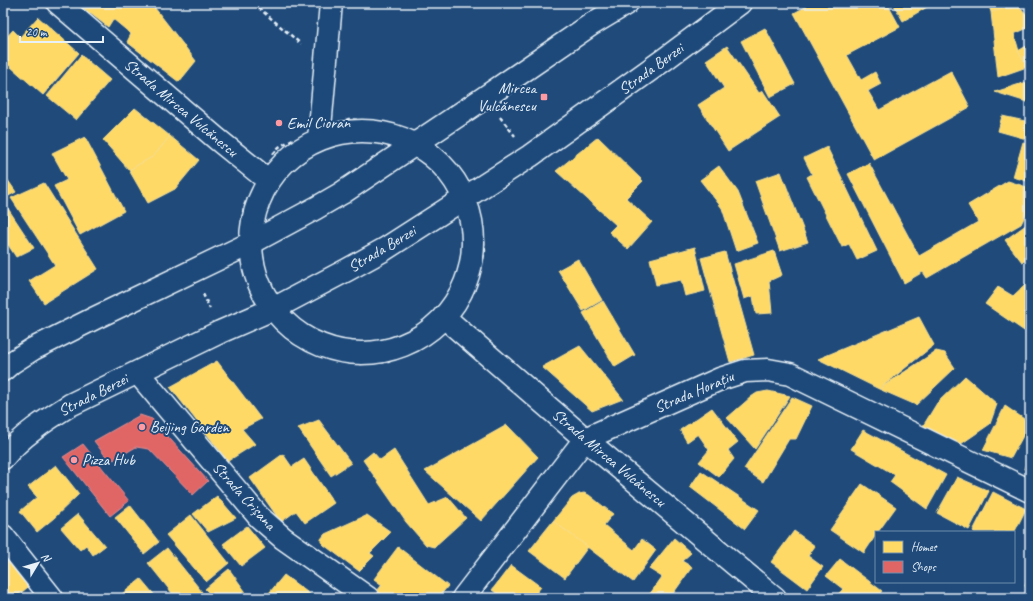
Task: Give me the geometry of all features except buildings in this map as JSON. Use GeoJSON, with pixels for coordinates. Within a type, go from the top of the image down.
{"type":"FeatureCollection","features":[{"type":"Feature","properties":{"kind":"main road","name":"Strada Mircea Vulcănescu"},"geometry":{"type":"LineString","coordinates":[[58,3],[217,139],[269,181]]}},
{"type":"Feature","properties":{"kind":"main road"},"geometry":{"type":"LineString","coordinates":[[319,139],[331,3]]}},
{"type":"Feature","properties":{"kind":"main road"},"geometry":{"type":"LineString","coordinates":[[6,362],[250,243],[342,193],[592,24],[627,3]]}},
{"type":"Feature","properties":{"kind":"main road","name":"Strada Berzei"},"geometry":{"type":"LineString","coordinates":[[3,458],[27,435],[46,420],[70,405],[268,310],[385,249],[530,156],[740,3]]}},
{"type":"Feature","properties":{"kind":"main road"},"geometry":{"type":"LineString","coordinates":[[351,131],[384,133],[414,144],[444,166],[451,175],[471,194],[472,257],[462,289],[448,321],[418,338],[388,350],[354,353],[322,346],[293,329],[268,310],[256,276],[250,243],[255,211],[269,181],[291,156],[319,139],[351,131]]}},
{"type":"Feature","properties":{"kind":"main road","name":"Strada Mircea Vulcănescu"},"geometry":{"type":"LineString","coordinates":[[448,321],[775,598]]}},
{"type":"Feature","properties":{"kind":"main road","name":"Strada Horațiu"},"geometry":{"type":"LineString","coordinates":[[463,598],[586,439],[720,379],[745,371],[768,370],[790,374],[1030,491]]}},
{"type":"Feature","properties":{"kind":"main road","name":"Strada Crișana"},"geometry":{"type":"LineString","coordinates":[[138,372],[259,516],[283,538],[368,598]]}},
{"type":"Feature","properties":{"kind":"main road"},"geometry":{"type":"LineString","coordinates":[[3,536],[52,598]]}},
{"type":"Feature","properties":{"kind":"path"},"geometry":{"type":"LineString","coordinates":[[253,3],[326,66]]}},
{"type":"Feature","properties":{"kind":"path"},"geometry":{"type":"LineString","coordinates":[[484,98],[530,156]]}},
{"type":"Feature","properties":{"kind":"path"},"geometry":{"type":"LineString","coordinates":[[268,310],[288,337],[325,358],[358,364],[388,362],[426,346],[474,292],[485,251],[471,194]]}},
{"type":"Feature","properties":{"kind":"path"},"geometry":{"type":"LineString","coordinates":[[193,271],[220,332]]}},
{"type":"Feature","properties":{"kind":"place","name":"Mircea Vulcănescu"},"geometry":{"type":"Point","coordinates":[544,97]}},
{"type":"Feature","properties":{"kind":"place","name":"Emil Cioran"},"geometry":{"type":"Point","coordinates":[279,123]}},
{"type":"Feature","properties":{"kind":"place","name":"Beijing Garden"},"geometry":{"type":"Point","coordinates":[142,427]}},
{"type":"Feature","properties":{"kind":"place","name":"Pizza Hub"},"geometry":{"type":"Point","coordinates":[74,460]}}]}
